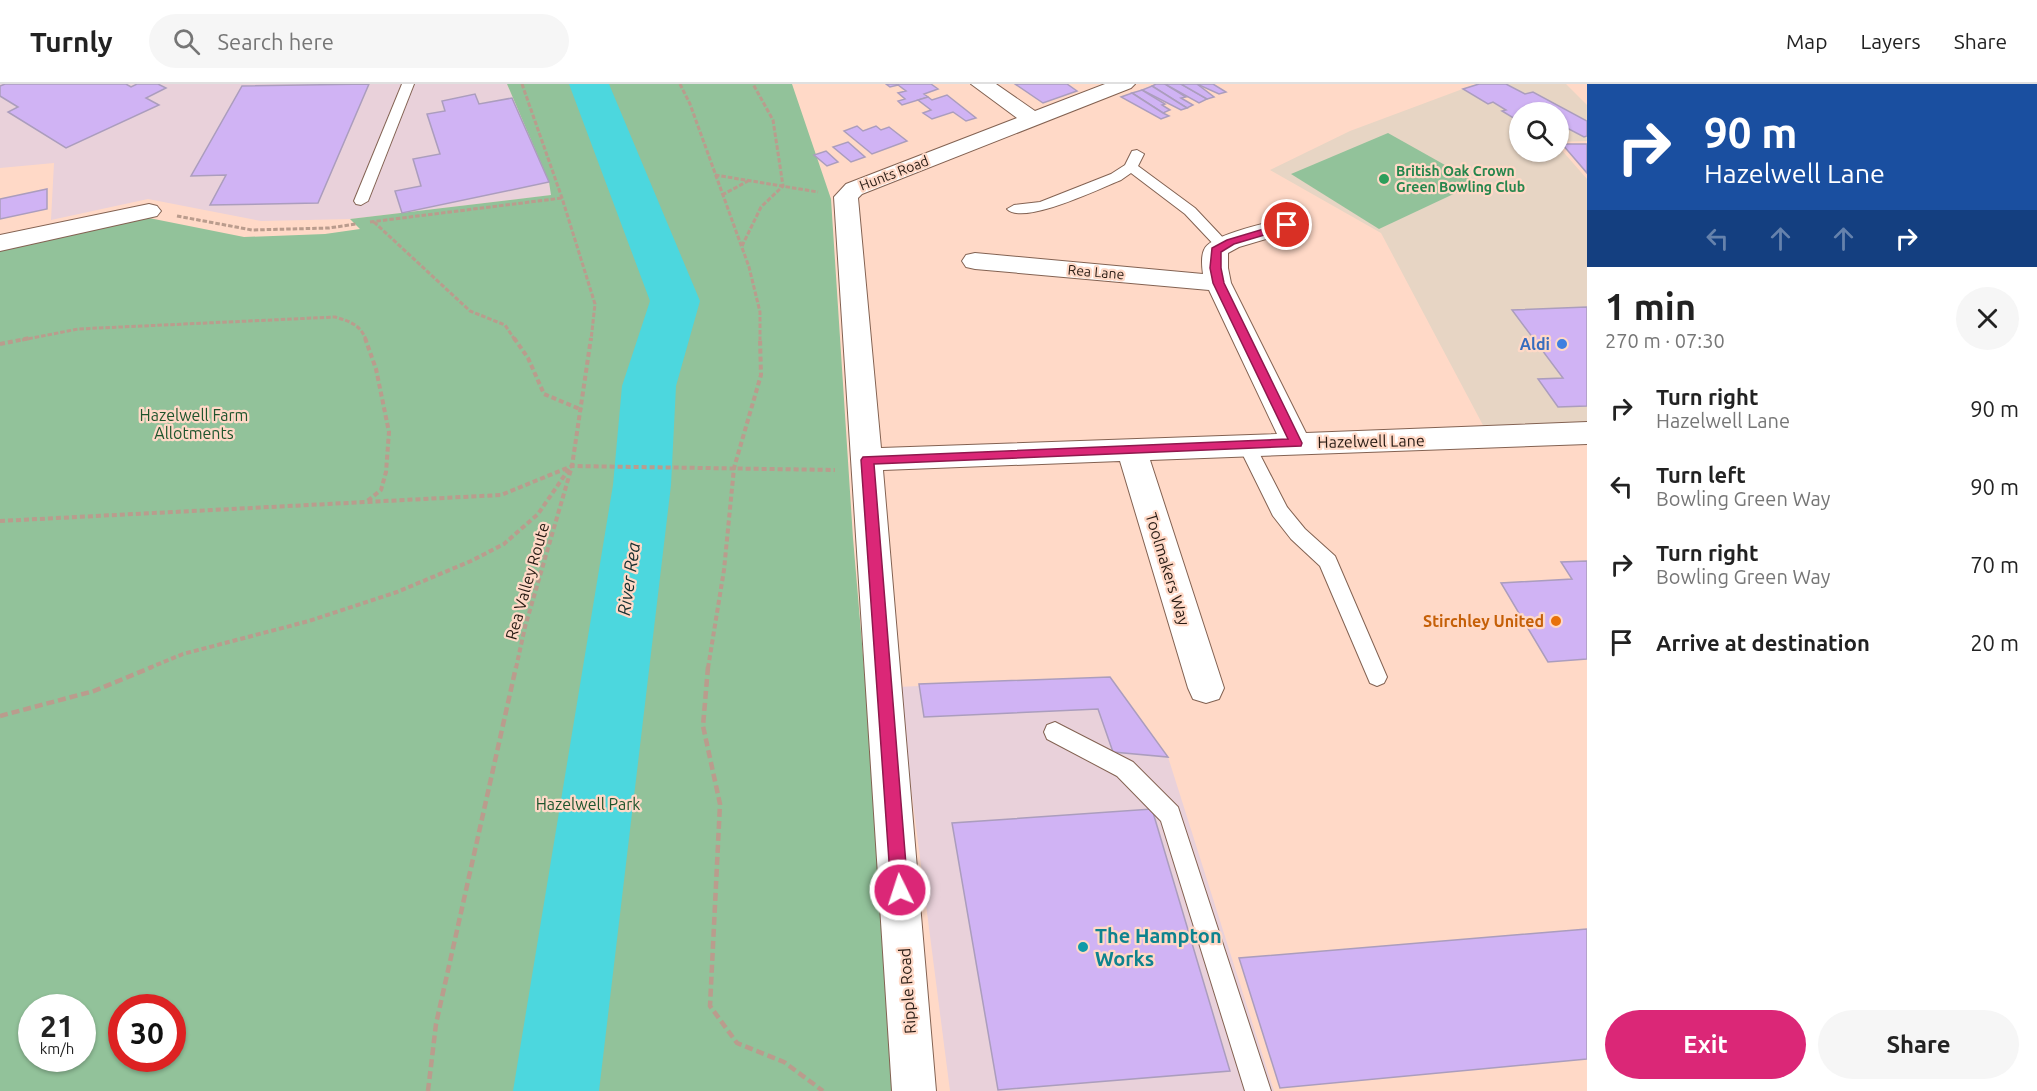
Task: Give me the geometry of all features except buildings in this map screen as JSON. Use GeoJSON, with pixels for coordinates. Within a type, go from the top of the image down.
{"type":"FeatureCollection","features":[{"type":"Feature","properties":{"kind":"street"},"geometry":{"type":"LineString","coordinates":[[982,84],[1032,119]]}},
{"type":"Feature","properties":{"kind":"street","name":"Hunts Road"},"geometry":{"type":"LineString","coordinates":[[867,460],[846,197],[854,189],[1124,84]]}},
{"type":"Feature","properties":{"kind":"street"},"geometry":{"type":"LineString","coordinates":[[0,243],[149,211]]}},
{"type":"Feature","properties":{"kind":"street"},"geometry":{"type":"LineString","coordinates":[[1287,225],[1216,250],[1215,268],[1218,283],[1296,443]]}},
{"type":"Feature","properties":{"kind":"street","name":"Rea Lane"},"geometry":{"type":"LineString","coordinates":[[975,261],[1218,283]]}},
{"type":"Feature","properties":{"kind":"street","name":"Hazelwell Lane"},"geometry":{"type":"LineString","coordinates":[[867,460],[1586,434]]}},
{"type":"Feature","properties":{"kind":"street","name":"Toolmakers Way"},"geometry":{"type":"LineString","coordinates":[[1131,449],[1206,688]]}},
{"type":"Feature","properties":{"kind":"street","name":"Ripple Road"},"geometry":{"type":"LineString","coordinates":[[867,460],[914,1091]]}},
{"type":"Feature","properties":{"kind":"lane"},"geometry":{"type":"LineString","coordinates":[[361,201],[408,84]]}},
{"type":"Feature","properties":{"kind":"lane"},"geometry":{"type":"LineString","coordinates":[[1014,209],[1043,206],[1116,177],[1134,160],[1190,211],[1223,246]]}},
{"type":"Feature","properties":{"kind":"lane"},"geometry":{"type":"LineString","coordinates":[[1247,445],[1280,511],[1298,534],[1328,561],[1377,677]]}},
{"type":"Feature","properties":{"kind":"lane"},"geometry":{"type":"LineString","coordinates":[[1055,732],[1125,769],[1170,816],[1257,1091]]}},
{"type":"Feature","properties":{"kind":"path","name":"Rea Valley Route"},"geometry":{"type":"LineString","coordinates":[[428,1091],[436,1024],[522,639],[572,466],[596,304],[522,84]]}},
{"type":"Feature","properties":{"kind":"path"},"geometry":{"type":"LineString","coordinates":[[680,84],[690,104],[749,267],[760,312],[761,375],[734,468],[724,570],[708,664],[703,726],[720,804],[710,1006],[737,1043],[784,1062],[819,1086],[822,1091]]}},
{"type":"Feature","properties":{"kind":"path"},"geometry":{"type":"LineString","coordinates":[[753,84],[773,120],[783,186]]}},
{"type":"Feature","properties":{"kind":"path"},"geometry":{"type":"LineString","coordinates":[[715,175],[846,197]]}},
{"type":"Feature","properties":{"kind":"path"},"geometry":{"type":"LineString","coordinates":[[722,195],[749,181]]}},
{"type":"Feature","properties":{"kind":"path"},"geometry":{"type":"LineString","coordinates":[[741,247],[761,207],[783,186]]}},
{"type":"Feature","properties":{"kind":"path"},"geometry":{"type":"LineString","coordinates":[[374,222],[470,311],[505,325],[528,358],[544,394],[582,410]]}},
{"type":"Feature","properties":{"kind":"path"},"geometry":{"type":"LineString","coordinates":[[0,344],[90,328],[335,317],[352,322],[363,331],[376,369],[389,432],[386,472],[381,490],[365,502]]}},
{"type":"Feature","properties":{"kind":"path"},"geometry":{"type":"LineString","coordinates":[[0,521],[501,495],[572,466],[836,470],[867,460]]}},
{"type":"Feature","properties":{"kind":"path"},"geometry":{"type":"LineString","coordinates":[[0,716],[94,691],[183,654],[309,621],[397,592],[471,561],[504,544],[538,514],[572,466]]}},
{"type":"Feature","properties":{"kind":"shaded area"},"geometry":{"type":"Polygon","coordinates":[[[0,84],[507,84],[549,182],[552,195],[350,219],[261,221],[148,199],[51,220],[54,163],[0,168],[0,84]]]}},
{"type":"Feature","properties":{"kind":"shaded area"},"geometry":{"type":"Polygon","coordinates":[[[1476,84],[1566,84],[1587,105],[1587,141],[1569,142],[1569,102],[1509,102],[1509,162],[1569,162],[1569,158],[1587,179],[1587,423],[1485,429],[1381,233],[1270,170],[1350,131],[1476,84]]]}},
{"type":"Feature","properties":{"kind":"shaded area"},"geometry":{"type":"Polygon","coordinates":[[[1110,677],[1168,757],[1274,1091],[950,1091],[898,687],[1110,677]]]}},
{"type":"Feature","properties":{"kind":"green space","name":"Hazelwell Park"},"geometry":{"type":"Polygon","coordinates":[[[507,84],[792,84],[831,199],[853,538],[900,1091],[0,1091],[0,251],[144,217],[244,237],[325,234],[360,229],[350,219],[551,195],[549,182],[507,84]]]}},
{"type":"Feature","properties":{"kind":"green space","name":"British Oak Crown Green Bowling Club"},"geometry":{"type":"Polygon","coordinates":[[[1388,133],[1477,183],[1379,229],[1291,174],[1388,133]]]}},
{"type":"Feature","properties":{"kind":"waterway","name":"River Rea"},"geometry":{"type":"LineString","coordinates":[[556,1091],[642,485],[649,386],[675,301],[589,84]]}},
{"type":"Feature","properties":{"kind":"place","name":"British Oak Crown Green Bowling Club"},"geometry":{"type":"Point","coordinates":[1384,179]}},
{"type":"Feature","properties":{"kind":"place","name":"Aldi"},"geometry":{"type":"Point","coordinates":[1562,344]}},
{"type":"Feature","properties":{"kind":"place","name":"Stirchley United"},"geometry":{"type":"Point","coordinates":[1556,621]}},
{"type":"Feature","properties":{"kind":"place","name":"The Hampton Works"},"geometry":{"type":"Point","coordinates":[1083,947]}},
{"type":"Feature","properties":{"kind":"route"},"geometry":{"type":"LineString","coordinates":[[900,890],[867,460],[1296,443],[1218,283],[1215,268],[1216,250],[1230,242],[1287,225]]}},
{"type":"Feature","properties":{"kind":"park label","name":"Hazelwell Farm Allotments"},"geometry":{"type":"Point","coordinates":[194,424]}}]}
